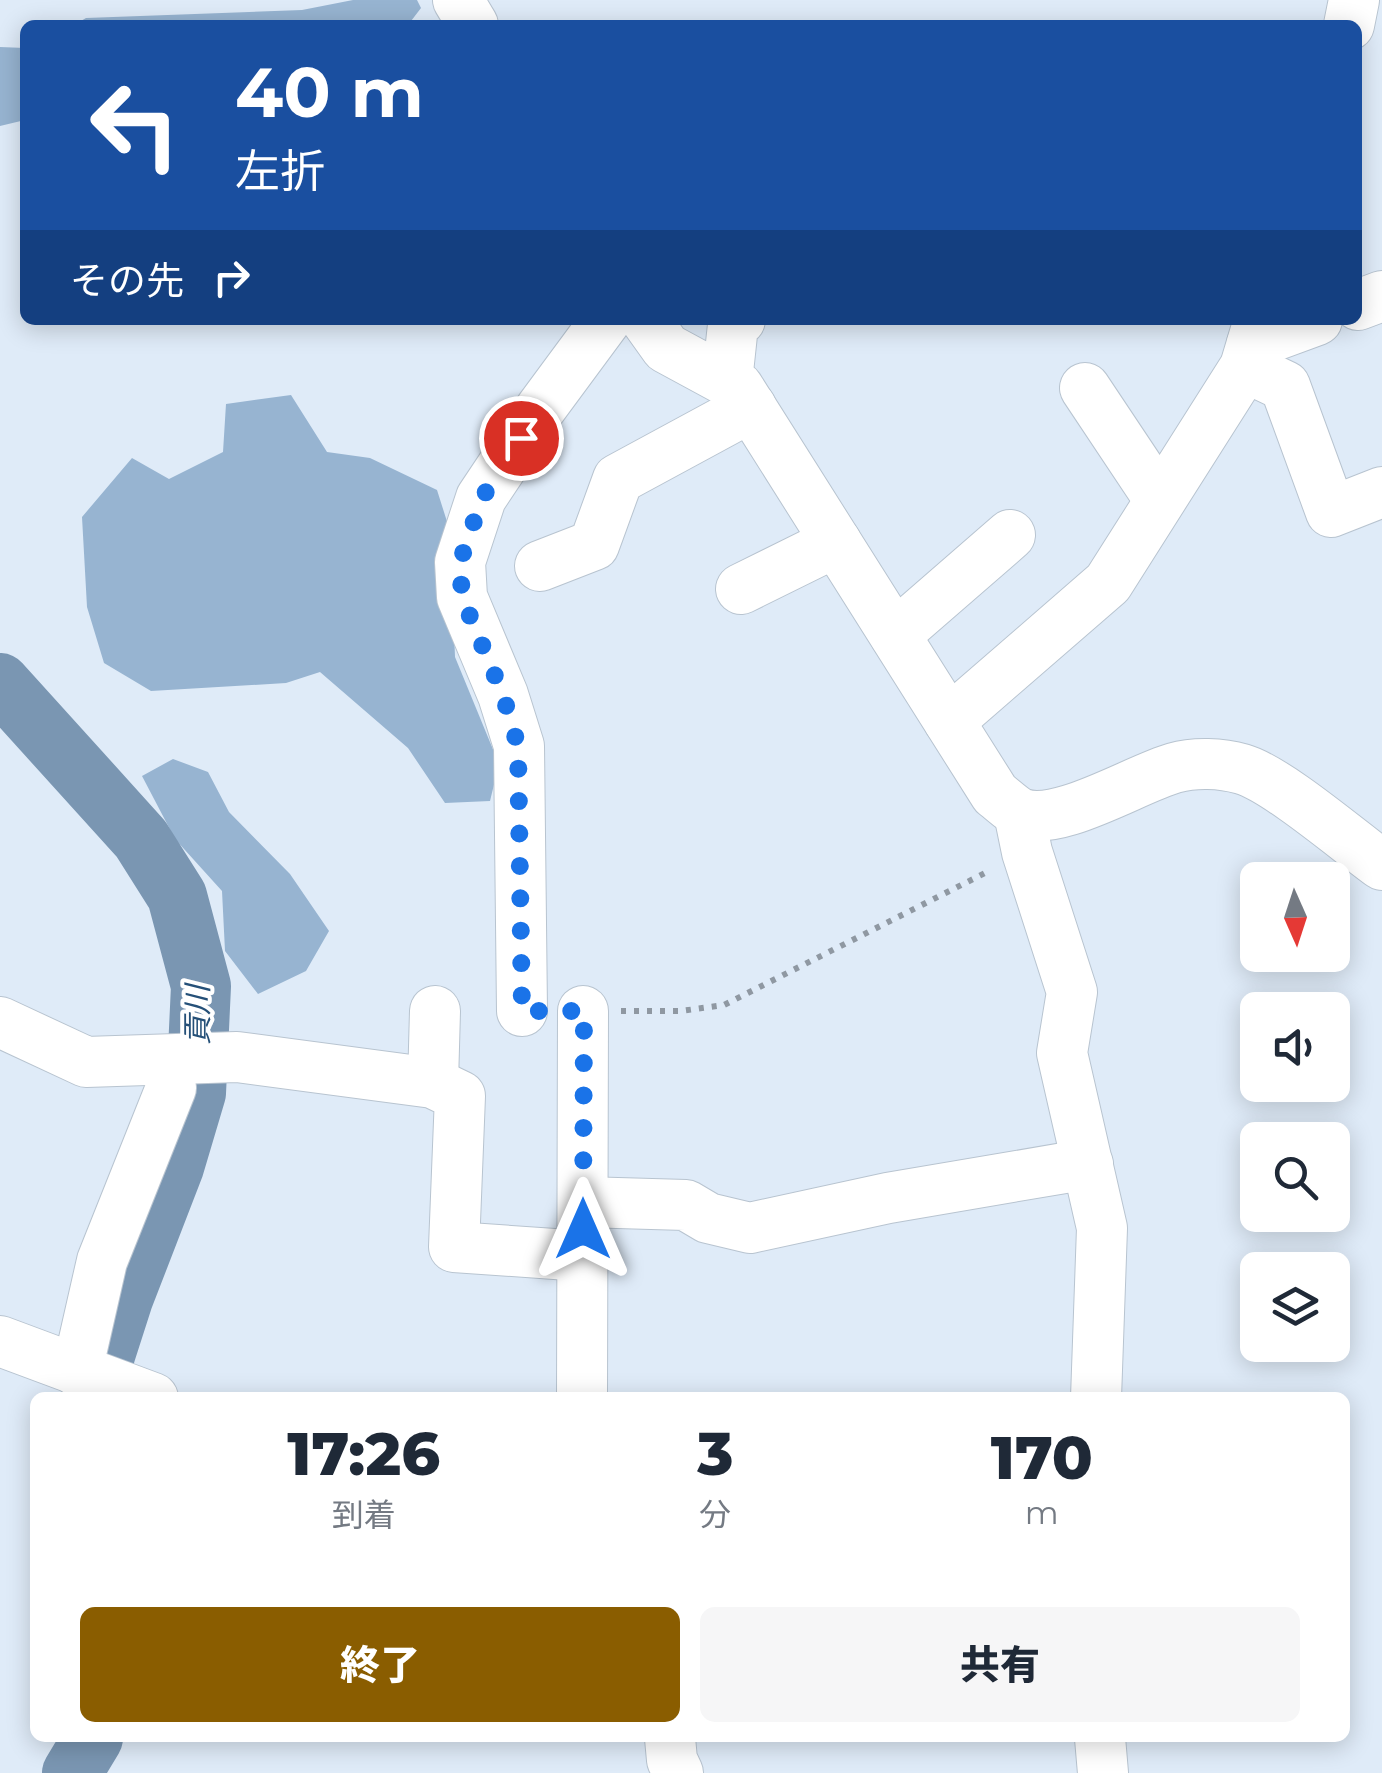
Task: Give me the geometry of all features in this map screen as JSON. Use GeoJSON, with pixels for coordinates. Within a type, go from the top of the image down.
{"type":"FeatureCollection","features":[{"type":"Feature","properties":{"kind":"street"},"geometry":{"type":"LineString","coordinates":[[522,1011],[518,746],[503,695],[462,597],[460,562],[482,498],[603,325]]}},
{"type":"Feature","properties":{"kind":"street"},"geometry":{"type":"LineString","coordinates":[[650,325],[666,348],[739,394],[1023,832],[1072,992],[1062,1053],[1102,1228],[1096,1392]]}},
{"type":"Feature","properties":{"kind":"street"},"geometry":{"type":"LineString","coordinates":[[734,325],[739,394]]}},
{"type":"Feature","properties":{"kind":"street"},"geometry":{"type":"LineString","coordinates":[[949,721],[1108,583],[1252,344],[1303,325]]}},
{"type":"Feature","properties":{"kind":"street"},"geometry":{"type":"LineString","coordinates":[[1252,344],[1285,386],[1331,512],[1382,492]]}},
{"type":"Feature","properties":{"kind":"street"},"geometry":{"type":"LineString","coordinates":[[1085,388],[1159,499]]}},
{"type":"Feature","properties":{"kind":"street"},"geometry":{"type":"LineString","coordinates":[[540,566],[594,546],[618,480],[739,394]]}},
{"type":"Feature","properties":{"kind":"street"},"geometry":{"type":"LineString","coordinates":[[895,635],[1010,534]]}},
{"type":"Feature","properties":{"kind":"street"},"geometry":{"type":"LineString","coordinates":[[741,589],[836,542]]}},
{"type":"Feature","properties":{"kind":"street"},"geometry":{"type":"LineString","coordinates":[[1023,832],[1042,815],[1176,767],[1210,764],[1246,770],[1276,787],[1382,866]]}},
{"type":"Feature","properties":{"kind":"street"},"geometry":{"type":"LineString","coordinates":[[433,1083],[435,1010]]}},
{"type":"Feature","properties":{"kind":"street"},"geometry":{"type":"LineString","coordinates":[[582,1392],[584,1011]]}},
{"type":"Feature","properties":{"kind":"street"},"geometry":{"type":"LineString","coordinates":[[0,1022],[86,1062],[238,1057],[433,1083],[460,1096],[454,1247],[583,1256]]}},
{"type":"Feature","properties":{"kind":"street"},"geometry":{"type":"LineString","coordinates":[[78,1372],[102,1261],[170,1088],[173,1061]]}},
{"type":"Feature","properties":{"kind":"street"},"geometry":{"type":"LineString","coordinates":[[583,1202],[686,1205],[708,1218],[750,1228],[888,1198],[1088,1164]]}},
{"type":"Feature","properties":{"kind":"street"},"geometry":{"type":"LineString","coordinates":[[0,1342],[136,1392]]}},
{"type":"Feature","properties":{"kind":"street"},"geometry":{"type":"LineString","coordinates":[[670,1742],[678,1773]]}},
{"type":"Feature","properties":{"kind":"street"},"geometry":{"type":"LineString","coordinates":[[1100,1742],[1103,1773]]}},
{"type":"Feature","properties":{"kind":"path"},"geometry":{"type":"LineString","coordinates":[[584,1011],[681,1011],[724,1005],[1023,832]]}},
{"type":"Feature","properties":{"kind":"shaded area"},"geometry":{"type":"Polygon","coordinates":[[[353,0],[417,0],[421,8],[412,20],[83,20],[86,18],[302,10],[353,0]]]}},
{"type":"Feature","properties":{"kind":"shaded area"},"geometry":{"type":"Polygon","coordinates":[[[0,47],[20,48],[20,121],[0,126],[0,47]]]}},
{"type":"Feature","properties":{"kind":"shaded area"},"geometry":{"type":"Polygon","coordinates":[[[291,395],[327,452],[370,458],[437,490],[450,531],[455,657],[499,764],[490,801],[445,803],[408,748],[320,672],[286,683],[151,691],[104,663],[87,607],[82,517],[132,458],[169,479],[223,452],[226,404],[291,395]]]}},
{"type":"Feature","properties":{"kind":"shaded area"},"geometry":{"type":"Polygon","coordinates":[[[173,759],[208,772],[229,812],[290,874],[329,931],[306,971],[258,994],[225,951],[222,891],[175,839],[142,776],[173,759]]]}},
{"type":"Feature","properties":{"kind":"waterway","name":"貢川"},"geometry":{"type":"LineString","coordinates":[[0,683],[141,839],[177,896],[201,986],[196,1093],[174,1167],[123,1299],[105,1355],[99,1392]]}},
{"type":"Feature","properties":{"kind":"waterway","name":"貢川"},"geometry":{"type":"LineString","coordinates":[[72,1773],[91,1742]]}},
{"type":"Feature","properties":{"kind":"route"},"geometry":{"type":"LineString","coordinates":[[521,438],[482,498],[460,562],[462,597],[503,695],[518,746],[522,1011],[584,1011],[583,1229]]}}]}
